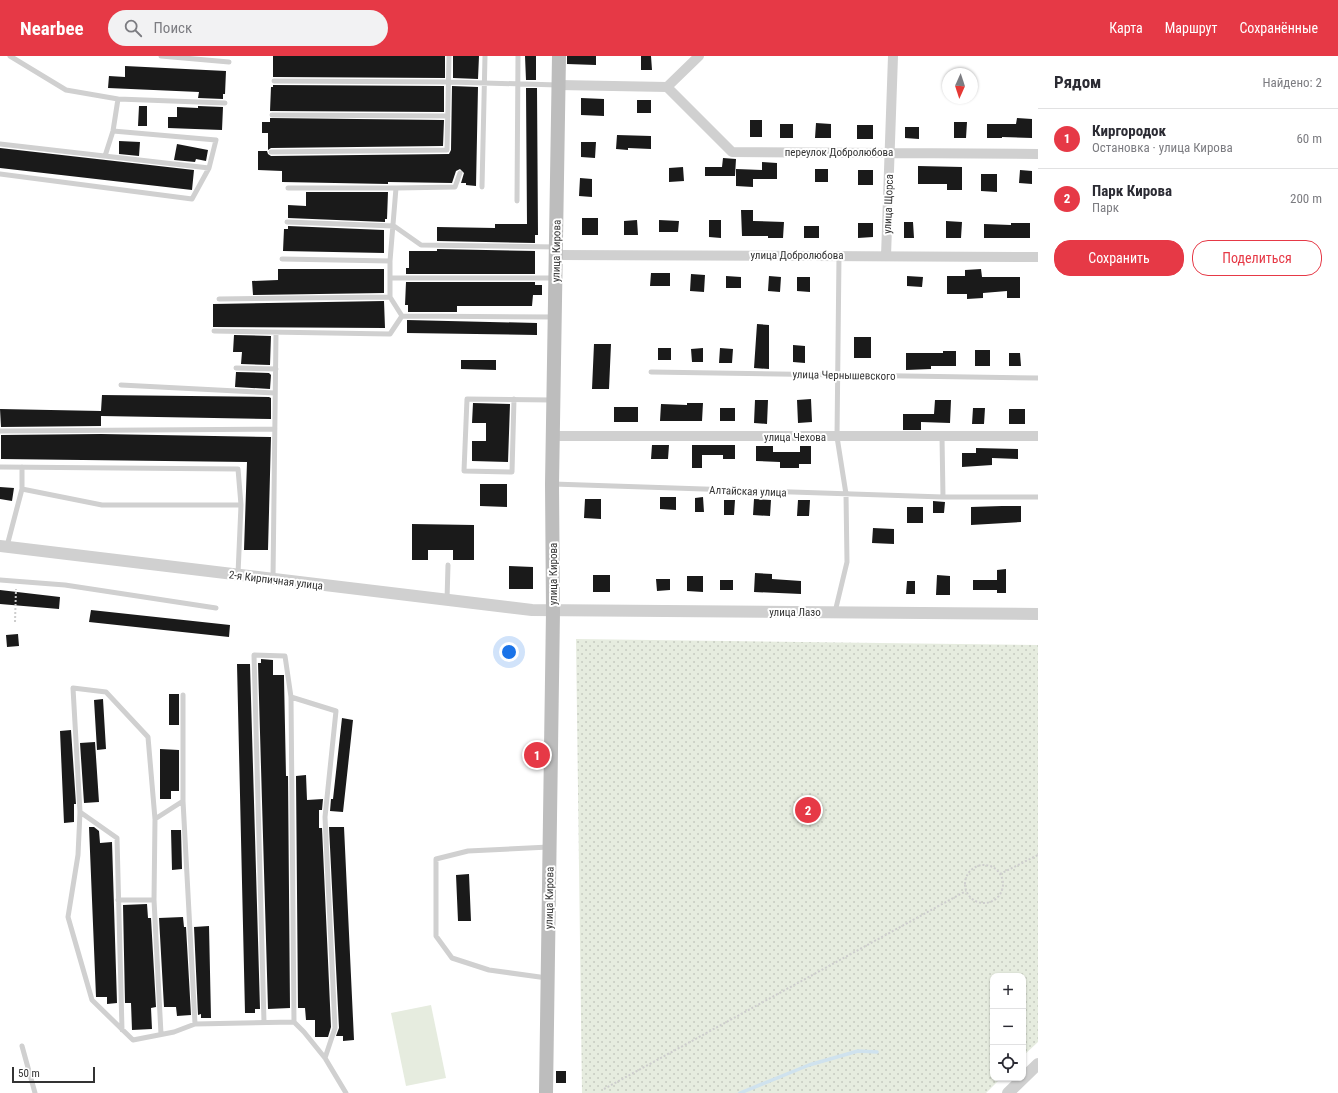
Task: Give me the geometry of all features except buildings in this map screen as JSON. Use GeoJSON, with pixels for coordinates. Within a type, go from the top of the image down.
{"type":"FeatureCollection","features":[{"type":"Feature","properties":{"kind":"main road","name":"улица Кирова"},"geometry":{"type":"LineString","coordinates":[[546,1093],[553,611],[552,436],[559,56]]}},
{"type":"Feature","properties":{"kind":"street"},"geometry":{"type":"LineString","coordinates":[[559,85],[667,87],[699,56]]}},
{"type":"Feature","properties":{"kind":"street","name":"улица Щорса"},"geometry":{"type":"LineString","coordinates":[[886,256],[894,56]]}},
{"type":"Feature","properties":{"kind":"street","name":"переулок Добролюбова"},"geometry":{"type":"LineString","coordinates":[[667,87],[732,152],[1038,154]]}},
{"type":"Feature","properties":{"kind":"street","name":"улица Добролюбова"},"geometry":{"type":"LineString","coordinates":[[556,251],[1038,257]]}},
{"type":"Feature","properties":{"kind":"street","name":"улица Чехова"},"geometry":{"type":"LineString","coordinates":[[552,436],[1038,436]]}},
{"type":"Feature","properties":{"kind":"street","name":"2-я Кирпичная улица"},"geometry":{"type":"LineString","coordinates":[[3,547],[447,601],[553,611]]}},
{"type":"Feature","properties":{"kind":"street","name":"улица Лазо"},"geometry":{"type":"LineString","coordinates":[[553,611],[1038,614]]}},
{"type":"Feature","properties":{"kind":"street"},"geometry":{"type":"LineString","coordinates":[[1008,1093],[1038,1064]]}},
{"type":"Feature","properties":{"kind":"lane"},"geometry":{"type":"LineString","coordinates":[[10,56],[66,90],[118,99],[225,103]]}},
{"type":"Feature","properties":{"kind":"lane"},"geometry":{"type":"LineString","coordinates":[[161,56],[230,62]]}},
{"type":"Feature","properties":{"kind":"lane"},"geometry":{"type":"LineString","coordinates":[[271,152],[448,150],[449,56]]}},
{"type":"Feature","properties":{"kind":"lane"},"geometry":{"type":"LineString","coordinates":[[482,186],[485,56]]}},
{"type":"Feature","properties":{"kind":"lane"},"geometry":{"type":"LineString","coordinates":[[517,200],[518,56]]}},
{"type":"Feature","properties":{"kind":"lane"},"geometry":{"type":"LineString","coordinates":[[274,81],[449,82],[559,85]]}},
{"type":"Feature","properties":{"kind":"lane"},"geometry":{"type":"LineString","coordinates":[[105,156],[113,130],[118,99]]}},
{"type":"Feature","properties":{"kind":"lane"},"geometry":{"type":"LineString","coordinates":[[272,115],[448,116]]}},
{"type":"Feature","properties":{"kind":"lane"},"geometry":{"type":"LineString","coordinates":[[0,174],[192,199],[209,168],[216,140],[113,130]]}},
{"type":"Feature","properties":{"kind":"lane"},"geometry":{"type":"LineString","coordinates":[[0,144],[209,168]]}},
{"type":"Feature","properties":{"kind":"lane"},"geometry":{"type":"LineString","coordinates":[[288,188],[455,187],[460,173]]}},
{"type":"Feature","properties":{"kind":"lane"},"geometry":{"type":"LineString","coordinates":[[396,188],[390,261],[390,297],[402,316]]}},
{"type":"Feature","properties":{"kind":"lane"},"geometry":{"type":"LineString","coordinates":[[287,222],[394,226],[421,245],[556,251]]}},
{"type":"Feature","properties":{"kind":"lane"},"geometry":{"type":"LineString","coordinates":[[835,612],[847,562],[846,494],[837,437],[839,255]]}},
{"type":"Feature","properties":{"kind":"lane"},"geometry":{"type":"LineString","coordinates":[[282,259],[390,261]]}},
{"type":"Feature","properties":{"kind":"lane"},"geometry":{"type":"LineString","coordinates":[[391,278],[556,278]]}},
{"type":"Feature","properties":{"kind":"lane"},"geometry":{"type":"LineString","coordinates":[[218,299],[390,297]]}},
{"type":"Feature","properties":{"kind":"lane"},"geometry":{"type":"LineString","coordinates":[[402,316],[555,317]]}},
{"type":"Feature","properties":{"kind":"lane"},"geometry":{"type":"LineString","coordinates":[[214,331],[390,334],[402,316]]}},
{"type":"Feature","properties":{"kind":"lane"},"geometry":{"type":"LineString","coordinates":[[272,580],[276,333]]}},
{"type":"Feature","properties":{"kind":"lane"},"geometry":{"type":"LineString","coordinates":[[236,368],[276,369]]}},
{"type":"Feature","properties":{"kind":"lane","name":"улица Чернышевского"},"geometry":{"type":"LineString","coordinates":[[651,372],[1038,378]]}},
{"type":"Feature","properties":{"kind":"lane"},"geometry":{"type":"LineString","coordinates":[[121,385],[275,393]]}},
{"type":"Feature","properties":{"kind":"lane"},"geometry":{"type":"LineString","coordinates":[[514,399],[512,472],[464,471],[467,399],[514,399],[553,400]]}},
{"type":"Feature","properties":{"kind":"lane"},"geometry":{"type":"LineString","coordinates":[[0,431],[275,429]]}},
{"type":"Feature","properties":{"kind":"lane"},"geometry":{"type":"LineString","coordinates":[[942,437],[943,497]]}},
{"type":"Feature","properties":{"kind":"lane"},"geometry":{"type":"LineString","coordinates":[[0,467],[238,469],[241,505],[238,575]]}},
{"type":"Feature","properties":{"kind":"lane"},"geometry":{"type":"LineString","coordinates":[[3,547],[22,489],[22,467]]}},
{"type":"Feature","properties":{"kind":"lane","name":"Алтайская улица"},"geometry":{"type":"LineString","coordinates":[[552,484],[943,497],[1038,497]]}},
{"type":"Feature","properties":{"kind":"lane"},"geometry":{"type":"LineString","coordinates":[[22,489],[102,505],[241,505]]}},
{"type":"Feature","properties":{"kind":"lane"},"geometry":{"type":"LineString","coordinates":[[447,601],[448,565]]}},
{"type":"Feature","properties":{"kind":"lane"},"geometry":{"type":"LineString","coordinates":[[0,580],[65,585],[216,608]]}},
{"type":"Feature","properties":{"kind":"lane"},"geometry":{"type":"LineString","coordinates":[[264,1022],[254,655],[284,656],[291,697],[294,1022],[325,1058],[346,1093]]}},
{"type":"Feature","properties":{"kind":"lane"},"geometry":{"type":"LineString","coordinates":[[162,1034],[154,900],[155,819],[148,737],[106,692],[73,688],[80,812],[78,855],[68,917],[92,1000],[133,1040],[162,1034],[195,1024],[294,1022]]}},
{"type":"Feature","properties":{"kind":"lane"},"geometry":{"type":"LineString","coordinates":[[183,695],[183,801],[195,1024]]}},
{"type":"Feature","properties":{"kind":"lane"},"geometry":{"type":"LineString","coordinates":[[291,697],[336,711],[325,818],[336,1028],[325,1058]]}},
{"type":"Feature","properties":{"kind":"lane"},"geometry":{"type":"LineString","coordinates":[[155,819],[183,801]]}},
{"type":"Feature","properties":{"kind":"lane"},"geometry":{"type":"LineString","coordinates":[[80,812],[117,838],[122,1030]]}},
{"type":"Feature","properties":{"kind":"lane"},"geometry":{"type":"LineString","coordinates":[[548,979],[490,970],[452,958],[436,936],[436,859],[468,851],[550,847]]}},
{"type":"Feature","properties":{"kind":"lane"},"geometry":{"type":"LineString","coordinates":[[118,900],[154,900]]}},
{"type":"Feature","properties":{"kind":"lane"},"geometry":{"type":"LineString","coordinates":[[22,1046],[35,1093]]}},
{"type":"Feature","properties":{"kind":"path"},"geometry":{"type":"LineString","coordinates":[[15,622],[16,582]]}},
{"type":"Feature","properties":{"kind":"path"},"geometry":{"type":"LineString","coordinates":[[1000,874],[1038,855]]}},
{"type":"Feature","properties":{"kind":"path"},"geometry":{"type":"LineString","coordinates":[[984,865],[990,866],[1000,874],[1002,887],[997,897],[993,900],[988,902],[977,902],[966,891],[965,880],[974,867],[984,865]]}},
{"type":"Feature","properties":{"kind":"path"},"geometry":{"type":"LineString","coordinates":[[604,1089],[966,891]]}},
{"type":"Feature","properties":{"kind":"shaded area"},"geometry":{"type":"Polygon","coordinates":[[[576,639],[1038,645],[1038,1042],[1026,1053],[1026,973],[990,973],[990,1081],[998,1081],[986,1093],[582,1093],[576,639]]]}},
{"type":"Feature","properties":{"kind":"shaded area"},"geometry":{"type":"Polygon","coordinates":[[[431,1005],[446,1078],[406,1086],[391,1013],[431,1005]]]}},
{"type":"Feature","properties":{"kind":"waterway"},"geometry":{"type":"LineString","coordinates":[[740,1093],[809,1065],[858,1051],[877,1052]]}},
{"type":"Feature","properties":{"kind":"place","name":"Киргородок"},"geometry":{"type":"Point","coordinates":[537,755]}},
{"type":"Feature","properties":{"kind":"place","name":"Парк Кирова"},"geometry":{"type":"Point","coordinates":[808,810]}}]}
